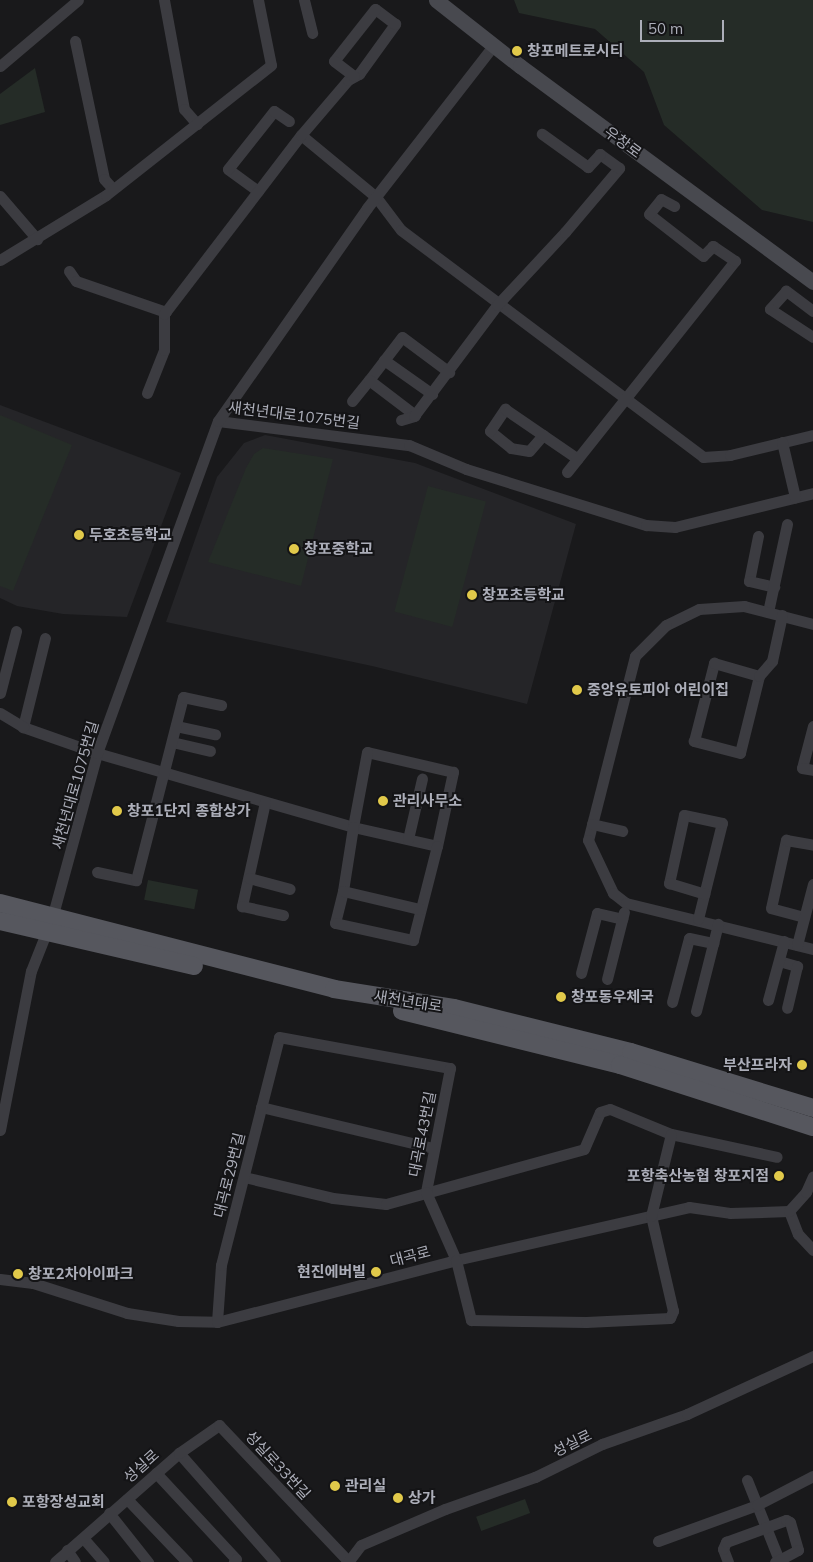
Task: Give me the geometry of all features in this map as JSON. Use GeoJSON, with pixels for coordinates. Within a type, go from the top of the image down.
{"type":"FeatureCollection","features":[{"type":"Feature","properties":{"kind":"main road","name":"우창로"},"geometry":{"type":"LineString","coordinates":[[436,0],[494,46],[813,282]]}},
{"type":"Feature","properties":{"kind":"main road","name":"새천년대로"},"geometry":{"type":"LineString","coordinates":[[0,903],[50,926],[555,1047],[813,1127]]}},
{"type":"Feature","properties":{"kind":"main road","name":"새천년대로"},"geometry":{"type":"LineString","coordinates":[[0,922],[50,926],[334,989],[454,1008],[631,1052],[813,1108]]}},
{"type":"Feature","properties":{"kind":"street"},"geometry":{"type":"LineString","coordinates":[[0,66],[78,0]]}},
{"type":"Feature","properties":{"kind":"street"},"geometry":{"type":"LineString","coordinates":[[164,0],[184,109],[197,124]]}},
{"type":"Feature","properties":{"kind":"street"},"geometry":{"type":"LineString","coordinates":[[0,260],[37,239],[113,189],[271,65],[258,0]]}},
{"type":"Feature","properties":{"kind":"street"},"geometry":{"type":"LineString","coordinates":[[304,0],[312,33]]}},
{"type":"Feature","properties":{"kind":"street"},"geometry":{"type":"LineString","coordinates":[[147,393],[164,350],[166,312],[302,135],[354,76],[359,74],[395,24],[375,9],[334,61],[354,76]]}},
{"type":"Feature","properties":{"kind":"street"},"geometry":{"type":"LineString","coordinates":[[75,41],[104,179],[113,189]]}},
{"type":"Feature","properties":{"kind":"street"},"geometry":{"type":"LineString","coordinates":[[218,421],[376,197],[494,46]]}},
{"type":"Feature","properties":{"kind":"street"},"geometry":{"type":"LineString","coordinates":[[258,191],[228,169],[274,111],[289,121]]}},
{"type":"Feature","properties":{"kind":"street"},"geometry":{"type":"LineString","coordinates":[[401,420],[415,415],[498,304],[565,232],[619,168],[600,154],[588,167],[542,134]]}},
{"type":"Feature","properties":{"kind":"street"},"geometry":{"type":"LineString","coordinates":[[302,135],[376,197],[400,230],[622,399],[703,456],[730,455],[813,435]]}},
{"type":"Feature","properties":{"kind":"street"},"geometry":{"type":"LineString","coordinates":[[0,196],[37,239]]}},
{"type":"Feature","properties":{"kind":"street"},"geometry":{"type":"LineString","coordinates":[[567,472],[622,399],[735,261],[713,246],[703,256],[649,214],[661,199],[674,206]]}},
{"type":"Feature","properties":{"kind":"street"},"geometry":{"type":"LineString","coordinates":[[69,271],[76,281],[166,312]]}},
{"type":"Feature","properties":{"kind":"street"},"geometry":{"type":"LineString","coordinates":[[813,311],[786,291],[770,310],[813,338]]}},
{"type":"Feature","properties":{"kind":"street"},"geometry":{"type":"LineString","coordinates":[[803,330],[813,319]]}},
{"type":"Feature","properties":{"kind":"street"},"geometry":{"type":"LineString","coordinates":[[352,401],[402,337],[449,372]]}},
{"type":"Feature","properties":{"kind":"street"},"geometry":{"type":"LineString","coordinates":[[384,360],[432,394]]}},
{"type":"Feature","properties":{"kind":"street"},"geometry":{"type":"LineString","coordinates":[[369,380],[415,415]]}},
{"type":"Feature","properties":{"kind":"street","name":"새천년대로1075번길"},"geometry":{"type":"LineString","coordinates":[[0,1130],[31,972],[50,926],[98,753],[218,421],[409,445],[466,469],[646,525],[675,527],[813,494]]}},
{"type":"Feature","properties":{"kind":"street"},"geometry":{"type":"LineString","coordinates":[[543,435],[578,459]]}},
{"type":"Feature","properties":{"kind":"street"},"geometry":{"type":"LineString","coordinates":[[782,442],[795,497]]}},
{"type":"Feature","properties":{"kind":"street"},"geometry":{"type":"LineString","coordinates":[[768,612],[788,524]]}},
{"type":"Feature","properties":{"kind":"street"},"geometry":{"type":"LineString","coordinates":[[758,536],[749,582],[774,587]]}},
{"type":"Feature","properties":{"kind":"street"},"geometry":{"type":"LineString","coordinates":[[813,624],[744,606],[699,609],[666,625],[635,656],[588,840],[613,893],[626,903],[698,919],[813,949]]}},
{"type":"Feature","properties":{"kind":"street"},"geometry":{"type":"LineString","coordinates":[[759,676],[714,663],[694,741],[740,753],[759,676],[772,661],[782,616]]}},
{"type":"Feature","properties":{"kind":"street"},"geometry":{"type":"LineString","coordinates":[[0,691],[16,632]]}},
{"type":"Feature","properties":{"kind":"street"},"geometry":{"type":"LineString","coordinates":[[23,727],[45,638]]}},
{"type":"Feature","properties":{"kind":"street"},"geometry":{"type":"LineString","coordinates":[[97,872],[136,880],[183,697],[221,705]]}},
{"type":"Feature","properties":{"kind":"street"},"geometry":{"type":"LineString","coordinates":[[0,713],[23,727],[98,753],[353,827],[437,846]]}},
{"type":"Feature","properties":{"kind":"street"},"geometry":{"type":"LineString","coordinates":[[176,726],[215,734]]}},
{"type":"Feature","properties":{"kind":"street"},"geometry":{"type":"LineString","coordinates":[[813,726],[802,768],[813,770]]}},
{"type":"Feature","properties":{"kind":"street"},"geometry":{"type":"LineString","coordinates":[[172,742],[210,751]]}},
{"type":"Feature","properties":{"kind":"street"},"geometry":{"type":"LineString","coordinates":[[367,752],[453,772],[437,846],[413,940],[335,923],[343,891],[367,752]]}},
{"type":"Feature","properties":{"kind":"street"},"geometry":{"type":"LineString","coordinates":[[408,840],[422,780]]}},
{"type":"Feature","properties":{"kind":"street"},"geometry":{"type":"LineString","coordinates":[[265,802],[242,906],[283,915]]}},
{"type":"Feature","properties":{"kind":"street"},"geometry":{"type":"LineString","coordinates":[[698,919],[722,823],[684,815],[669,883],[704,894]]}},
{"type":"Feature","properties":{"kind":"street"},"geometry":{"type":"LineString","coordinates":[[592,824],[622,831]]}},
{"type":"Feature","properties":{"kind":"street"},"geometry":{"type":"LineString","coordinates":[[804,917],[771,908],[786,840],[813,845]]}},
{"type":"Feature","properties":{"kind":"street"},"geometry":{"type":"LineString","coordinates":[[249,878],[290,889]]}},
{"type":"Feature","properties":{"kind":"street"},"geometry":{"type":"LineString","coordinates":[[796,945],[813,884]]}},
{"type":"Feature","properties":{"kind":"street"},"geometry":{"type":"LineString","coordinates":[[343,891],[420,909]]}},
{"type":"Feature","properties":{"kind":"street"},"geometry":{"type":"LineString","coordinates":[[607,979],[626,903]]}},
{"type":"Feature","properties":{"kind":"street"},"geometry":{"type":"LineString","coordinates":[[581,973],[597,913],[622,919]]}},
{"type":"Feature","properties":{"kind":"street"},"geometry":{"type":"LineString","coordinates":[[696,1011],[718,924]]}},
{"type":"Feature","properties":{"kind":"street"},"geometry":{"type":"LineString","coordinates":[[672,1002],[689,938],[713,943]]}},
{"type":"Feature","properties":{"kind":"street"},"geometry":{"type":"LineString","coordinates":[[768,1000],[784,941]]}},
{"type":"Feature","properties":{"kind":"street"},"geometry":{"type":"LineString","coordinates":[[779,961],[797,966],[788,1008]]}},
{"type":"Feature","properties":{"kind":"street","name":"대곡로29번길"},"geometry":{"type":"LineString","coordinates":[[217,1322],[221,1266],[279,1037],[450,1068]]}},
{"type":"Feature","properties":{"kind":"street","name":"대곡로43번길"},"geometry":{"type":"LineString","coordinates":[[450,1068],[426,1192],[456,1260],[471,1320],[586,1322],[670,1318],[673,1311],[651,1216]]}},
{"type":"Feature","properties":{"kind":"street"},"geometry":{"type":"LineString","coordinates":[[261,1107],[433,1148]]}},
{"type":"Feature","properties":{"kind":"street"},"geometry":{"type":"LineString","coordinates":[[244,1177],[359,1203],[386,1204],[584,1149],[600,1112],[610,1109],[671,1134],[776,1157]]}},
{"type":"Feature","properties":{"kind":"street"},"geometry":{"type":"LineString","coordinates":[[651,1216],[671,1134]]}},
{"type":"Feature","properties":{"kind":"street"},"geometry":{"type":"LineString","coordinates":[[813,1176],[806,1192],[789,1211],[798,1234],[813,1250]]}},
{"type":"Feature","properties":{"kind":"street","name":"대곡로"},"geometry":{"type":"LineString","coordinates":[[0,1278],[33,1283],[127,1313],[178,1321],[217,1322],[456,1260],[689,1207],[730,1213],[789,1211]]}},
{"type":"Feature","properties":{"kind":"street","name":"성실로"},"geometry":{"type":"LineString","coordinates":[[348,1562],[361,1545],[445,1509],[535,1478],[602,1444],[687,1414],[813,1356]]}},
{"type":"Feature","properties":{"kind":"street","name":"성실로33번길"},"geometry":{"type":"LineString","coordinates":[[179,1453],[219,1425],[348,1562]]}},
{"type":"Feature","properties":{"kind":"street","name":"성실로"},"geometry":{"type":"LineString","coordinates":[[55,1562],[67,1550],[84,1539],[110,1513],[179,1453],[275,1562]]}},
{"type":"Feature","properties":{"kind":"street"},"geometry":{"type":"LineString","coordinates":[[156,1473],[236,1560],[234,1562]]}},
{"type":"Feature","properties":{"kind":"street"},"geometry":{"type":"LineString","coordinates":[[658,1541],[757,1505],[813,1476]]}},
{"type":"Feature","properties":{"kind":"street"},"geometry":{"type":"LineString","coordinates":[[728,1562],[723,1549],[726,1542],[765,1527],[782,1520],[790,1522],[798,1550],[777,1561],[765,1527],[757,1505],[747,1480]]}},
{"type":"Feature","properties":{"kind":"street","name":"성실로"},"geometry":{"type":"LineString","coordinates":[[127,1499],[186,1562]]}},
{"type":"Feature","properties":{"kind":"street"},"geometry":{"type":"LineString","coordinates":[[110,1513],[148,1562]]}},
{"type":"Feature","properties":{"kind":"street"},"geometry":{"type":"LineString","coordinates":[[84,1539],[104,1562]]}},
{"type":"Feature","properties":{"kind":"street"},"geometry":{"type":"LineString","coordinates":[[67,1550],[75,1562]]}},
{"type":"Feature","properties":{"kind":"shaded area"},"geometry":{"type":"Polygon","coordinates":[[[514,0],[813,0],[813,222],[762,210],[664,125],[644,72],[595,29],[519,13],[514,0]]]}},
{"type":"Feature","properties":{"kind":"shaded area"},"geometry":{"type":"Polygon","coordinates":[[[35,68],[45,112],[0,125],[0,94],[35,68]]]}},
{"type":"Feature","properties":{"kind":"shaded area","name":"두호초등학교"},"geometry":{"type":"Polygon","coordinates":[[[0,405],[181,473],[127,617],[63,614],[17,606],[0,598],[0,405]]]}},
{"type":"Feature","properties":{"kind":"shaded area"},"geometry":{"type":"Polygon","coordinates":[[[0,415],[72,445],[13,591],[0,586],[0,415]]]}},
{"type":"Feature","properties":{"kind":"shaded area"},"geometry":{"type":"Polygon","coordinates":[[[265,435],[415,463],[576,524],[527,704],[372,666],[166,622],[217,477],[244,443],[265,435]]]}},
{"type":"Feature","properties":{"kind":"shaded area"},"geometry":{"type":"Polygon","coordinates":[[[263,448],[333,459],[301,586],[208,562],[246,468],[254,454],[263,448]]]}},
{"type":"Feature","properties":{"kind":"shaded area"},"geometry":{"type":"Polygon","coordinates":[[[428,486],[486,502],[452,627],[394,612],[428,486]]]}},
{"type":"Feature","properties":{"kind":"shaded area"},"geometry":{"type":"Polygon","coordinates":[[[148,880],[198,890],[194,909],[144,900],[148,880]]]}},
{"type":"Feature","properties":{"kind":"shaded area"},"geometry":{"type":"Polygon","coordinates":[[[525,1499],[530,1513],[481,1531],[476,1517],[525,1499]]]}},
{"type":"Feature","properties":{"kind":"place","name":"창포메트로시티"},"geometry":{"type":"Point","coordinates":[517,51]}},
{"type":"Feature","properties":{"kind":"place","name":"두호초등학교"},"geometry":{"type":"Point","coordinates":[79,535]}},
{"type":"Feature","properties":{"kind":"place","name":"창포중학교"},"geometry":{"type":"Point","coordinates":[294,549]}},
{"type":"Feature","properties":{"kind":"place","name":"창포초등학교"},"geometry":{"type":"Point","coordinates":[472,595]}},
{"type":"Feature","properties":{"kind":"place","name":"중앙유토피아 어린이집"},"geometry":{"type":"Point","coordinates":[577,690]}},
{"type":"Feature","properties":{"kind":"place","name":"관리사무소"},"geometry":{"type":"Point","coordinates":[383,801]}},
{"type":"Feature","properties":{"kind":"place","name":"창포1단지 종합상가"},"geometry":{"type":"Point","coordinates":[117,811]}},
{"type":"Feature","properties":{"kind":"place","name":"창포동우체국"},"geometry":{"type":"Point","coordinates":[561,997]}},
{"type":"Feature","properties":{"kind":"place","name":"부산프라자"},"geometry":{"type":"Point","coordinates":[802,1065]}},
{"type":"Feature","properties":{"kind":"place","name":"포항축산농협 창포지점"},"geometry":{"type":"Point","coordinates":[779,1176]}},
{"type":"Feature","properties":{"kind":"place","name":"현진에버빌"},"geometry":{"type":"Point","coordinates":[376,1272]}},
{"type":"Feature","properties":{"kind":"place","name":"창포2차아이파크"},"geometry":{"type":"Point","coordinates":[18,1274]}},
{"type":"Feature","properties":{"kind":"place","name":"관리실"},"geometry":{"type":"Point","coordinates":[335,1486]}},
{"type":"Feature","properties":{"kind":"place","name":"상가"},"geometry":{"type":"Point","coordinates":[398,1498]}},
{"type":"Feature","properties":{"kind":"place","name":"포항장성교회"},"geometry":{"type":"Point","coordinates":[12,1502]}}]}
